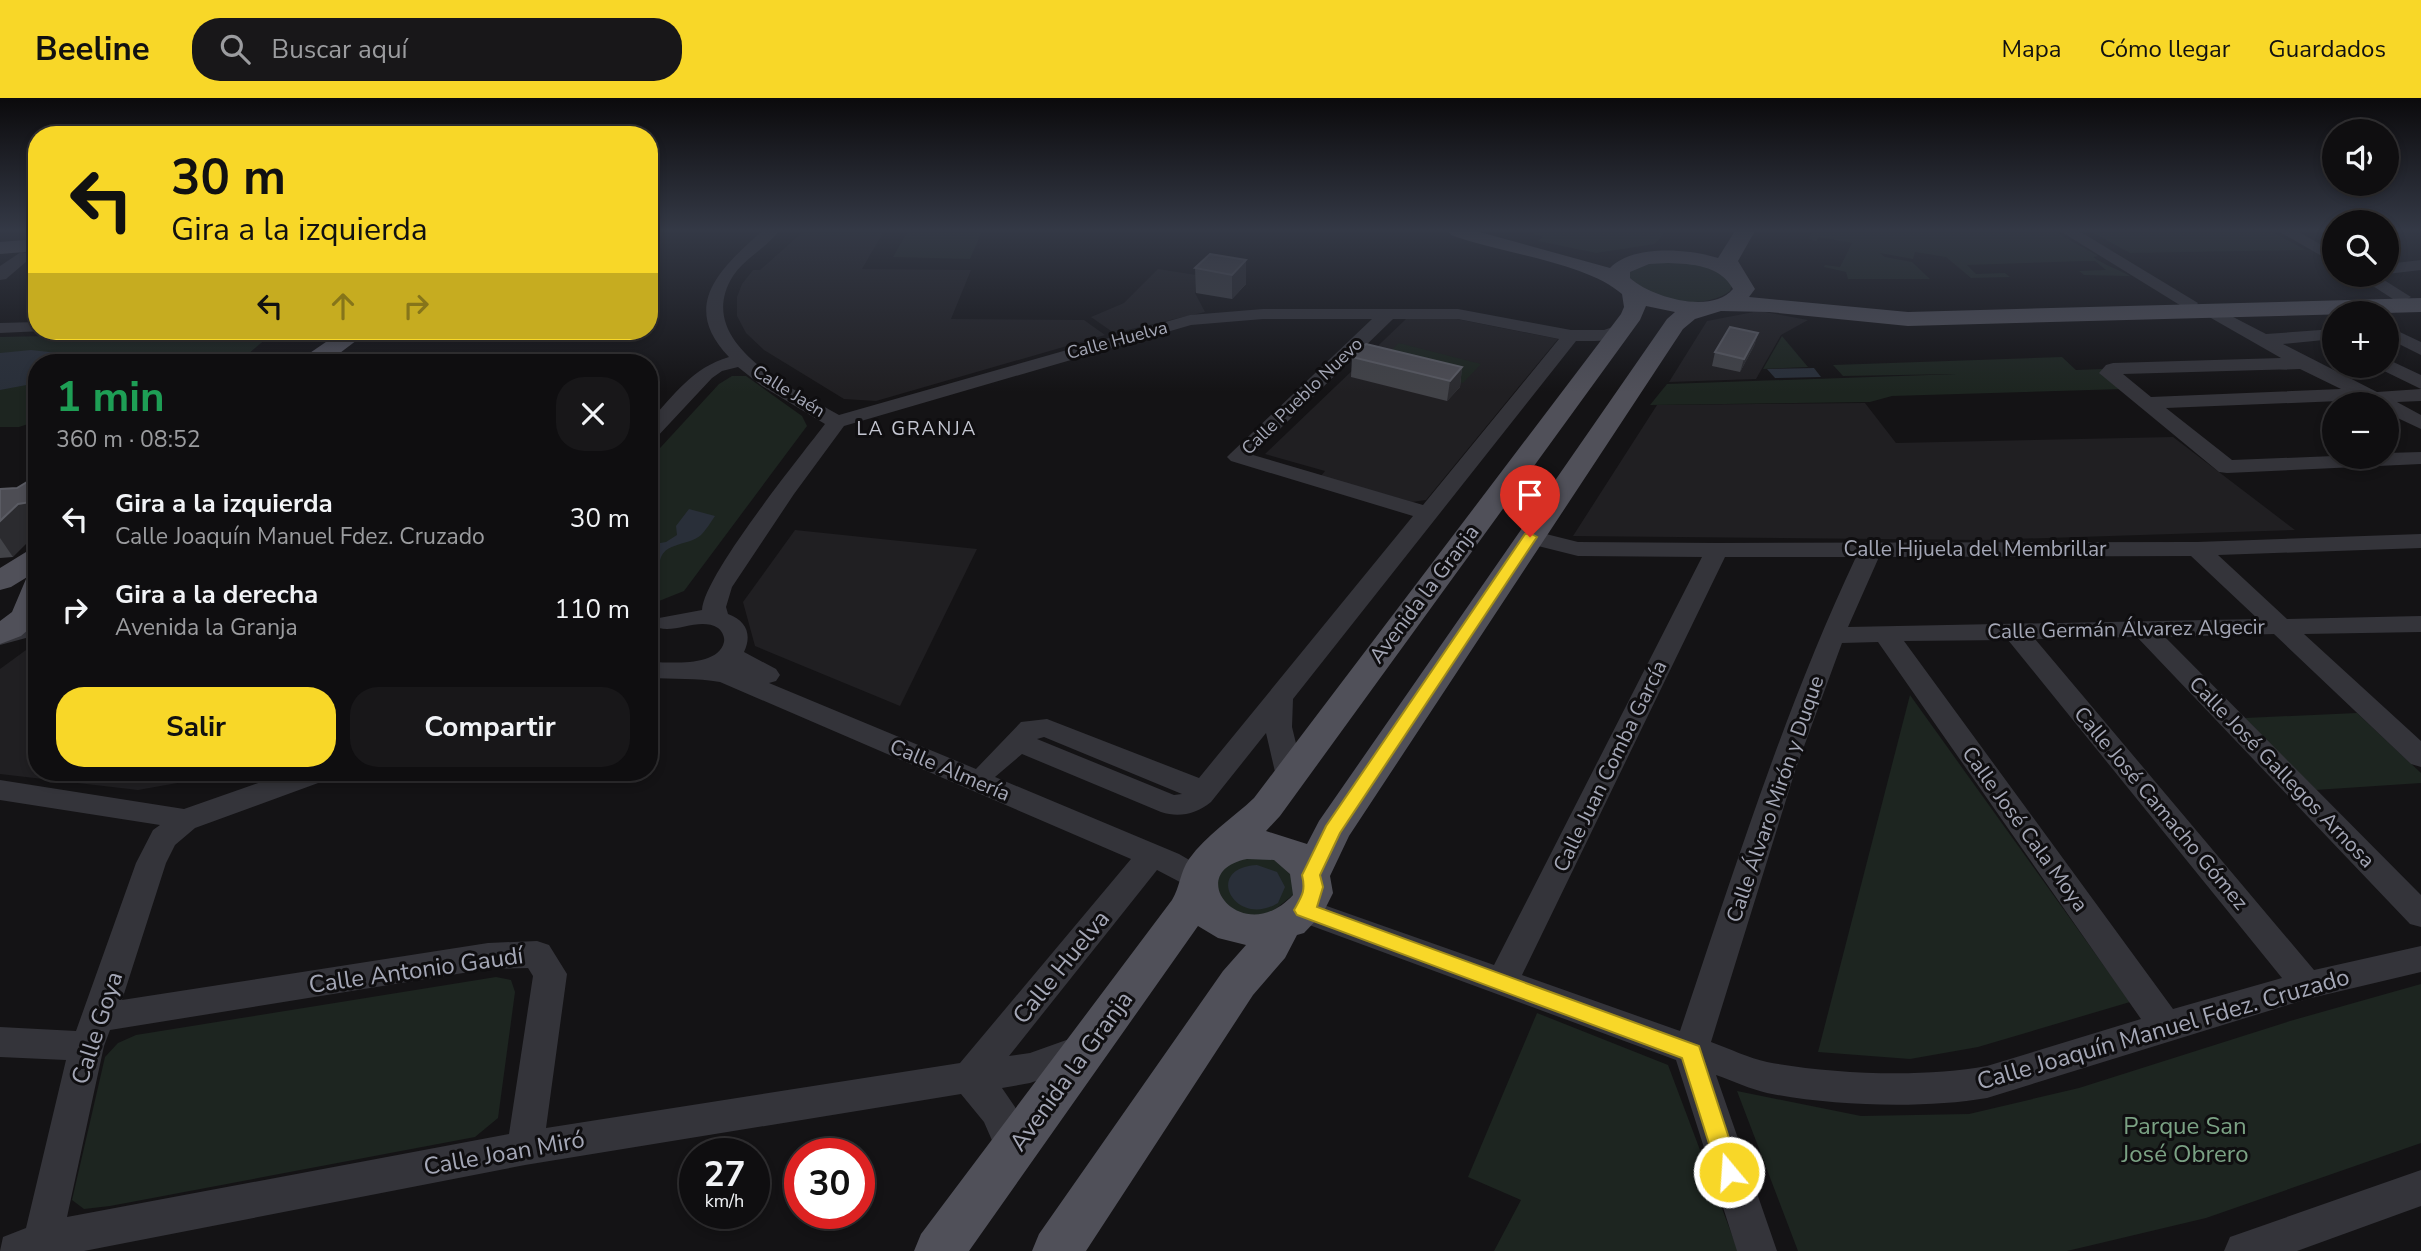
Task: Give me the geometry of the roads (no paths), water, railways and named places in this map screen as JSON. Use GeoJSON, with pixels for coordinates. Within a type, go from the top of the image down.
{"type":"FeatureCollection","features":[{"type":"Feature","properties":{"kind":"main road"},"geometry":{"type":"LineString","coordinates":[[1622,285],[1668,304],[1776,305],[1908,319],[2200,306]]}},
{"type":"Feature","properties":{"kind":"main road"},"geometry":{"type":"LineString","coordinates":[[1057,1251],[1238,983],[1270,946],[1299,904],[1332,831],[1675,324],[1687,314],[1741,296],[1744,289],[1742,285]]}},
{"type":"Feature","properties":{"kind":"main road"},"geometry":{"type":"LineString","coordinates":[[1751,285],[1769,295],[1795,301],[1869,311],[2415,302]]}},
{"type":"Feature","properties":{"kind":"main road","name":"Avenida la Granja"},"geometry":{"type":"LineString","coordinates":[[939,1251],[1186,911],[1208,870],[1252,824],[1290,776],[1621,330],[1635,307],[1626,287]]}},
{"type":"Feature","properties":{"kind":"main road"},"geometry":{"type":"LineString","coordinates":[[324,354],[344,340]]}},
{"type":"Feature","properties":{"kind":"main road"},"geometry":{"type":"LineString","coordinates":[[343,354],[363,340]]}},
{"type":"Feature","properties":{"kind":"main road"},"geometry":{"type":"LineString","coordinates":[[0,581],[28,564]]}},
{"type":"Feature","properties":{"kind":"main road"},"geometry":{"type":"LineString","coordinates":[[0,587],[28,592]]}},
{"type":"Feature","properties":{"kind":"main road"},"geometry":{"type":"LineString","coordinates":[[0,635],[21,621],[28,612]]}},
{"type":"Feature","properties":{"kind":"main road"},"geometry":{"type":"LineString","coordinates":[[1249,844],[1272,845],[1294,855],[1299,904],[1257,931],[1231,926],[1216,918],[1206,908],[1208,870],[1249,844]]}},
{"type":"Feature","properties":{"kind":"street","name":"Calle Jaén"},"geometry":{"type":"LineString","coordinates":[[658,627],[700,615],[716,617],[714,607],[720,587],[785,491],[837,422],[740,360],[712,321],[713,302],[721,285]]}},
{"type":"Feature","properties":{"kind":"street"},"geometry":{"type":"LineString","coordinates":[[2163,285],[2307,365],[2362,392]]}},
{"type":"Feature","properties":{"kind":"street"},"geometry":{"type":"LineString","coordinates":[[2387,287],[2415,302]]}},
{"type":"Feature","properties":{"kind":"street","name":"Calle Huelva"},"geometry":{"type":"LineString","coordinates":[[837,422],[1190,320],[1263,314],[1458,314],[1571,336],[1607,334],[1621,330]]}},
{"type":"Feature","properties":{"kind":"street","name":"Calle Pueblo Nuevo"},"geometry":{"type":"LineString","coordinates":[[1387,314],[1238,457],[1427,513]]}},
{"type":"Feature","properties":{"kind":"street"},"geometry":{"type":"LineString","coordinates":[[0,328],[28,327]]}},
{"type":"Feature","properties":{"kind":"street"},"geometry":{"type":"LineString","coordinates":[[2261,340],[2322,335]]}},
{"type":"Feature","properties":{"kind":"street"},"geometry":{"type":"LineString","coordinates":[[990,769],[1018,742],[1171,805],[1184,806],[1195,801],[1571,336]]}},
{"type":"Feature","properties":{"kind":"street"},"geometry":{"type":"LineString","coordinates":[[705,379],[721,337]]}},
{"type":"Feature","properties":{"kind":"street"},"geometry":{"type":"LineString","coordinates":[[2399,338],[2421,352]]}},
{"type":"Feature","properties":{"kind":"street"},"geometry":{"type":"LineString","coordinates":[[2399,356],[2421,352]]}},
{"type":"Feature","properties":{"kind":"street"},"geometry":{"type":"LineString","coordinates":[[658,425],[715,367],[740,360]]}},
{"type":"Feature","properties":{"kind":"street"},"geometry":{"type":"LineString","coordinates":[[2322,365],[2113,369],[2109,373],[2227,467],[2421,458]]}},
{"type":"Feature","properties":{"kind":"street"},"geometry":{"type":"LineString","coordinates":[[2399,371],[2421,383]]}},
{"type":"Feature","properties":{"kind":"street"},"geometry":{"type":"LineString","coordinates":[[705,379],[757,372]]}},
{"type":"Feature","properties":{"kind":"street"},"geometry":{"type":"LineString","coordinates":[[2399,398],[2421,395]]}},
{"type":"Feature","properties":{"kind":"street"},"geometry":{"type":"LineString","coordinates":[[2146,403],[2322,401]]}},
{"type":"Feature","properties":{"kind":"street"},"geometry":{"type":"LineString","coordinates":[[2399,411],[2421,423]]}},
{"type":"Feature","properties":{"kind":"street","name":"Calle Hijuela del Membrillar"},"geometry":{"type":"LineString","coordinates":[[1530,537],[1578,550],[2197,549],[2421,541]]}},
{"type":"Feature","properties":{"kind":"street","name":"Calle Álvaro Mirón y Duque"},"geometry":{"type":"LineString","coordinates":[[1691,1052],[1781,771],[1832,635],[1871,549]]}},
{"type":"Feature","properties":{"kind":"street"},"geometry":{"type":"LineString","coordinates":[[2197,549],[2421,757]]}},
{"type":"Feature","properties":{"kind":"street","name":"Calle Juan Comba García"},"geometry":{"type":"LineString","coordinates":[[1502,982],[1717,550]]}},
{"type":"Feature","properties":{"kind":"street","name":"Calle Jaén"},"geometry":{"type":"LineString","coordinates":[[658,627],[720,587]]}},
{"type":"Feature","properties":{"kind":"street"},"geometry":{"type":"LineString","coordinates":[[658,670],[677,674],[698,670],[711,666],[729,653],[735,646],[737,634],[733,625],[716,617]]}},
{"type":"Feature","properties":{"kind":"street","name":"Calle Germán Álvarez Algecir"},"geometry":{"type":"LineString","coordinates":[[1832,635],[2421,624]]}},
{"type":"Feature","properties":{"kind":"street","name":"Calle José Gallegos Arnosa"},"geometry":{"type":"LineString","coordinates":[[2143,629],[2421,915]]}},
{"type":"Feature","properties":{"kind":"street","name":"Calle José Camacho Gómez"},"geometry":{"type":"LineString","coordinates":[[2015,632],[2308,985]]}},
{"type":"Feature","properties":{"kind":"street","name":"Calle José Cala Moya"},"geometry":{"type":"LineString","coordinates":[[1885,633],[2165,1026]]}},
{"type":"Feature","properties":{"kind":"street","name":"Calle Almería"},"geometry":{"type":"LineString","coordinates":[[729,653],[743,664],[1163,843],[1208,870]]}},
{"type":"Feature","properties":{"kind":"street","name":"Calle Almería"},"geometry":{"type":"LineString","coordinates":[[698,670],[726,675],[1152,855],[1208,870]]}},
{"type":"Feature","properties":{"kind":"street"},"geometry":{"type":"LineString","coordinates":[[1280,696],[1276,714],[1278,731],[1287,752],[1290,776]]}},
{"type":"Feature","properties":{"kind":"street"},"geometry":{"type":"LineString","coordinates":[[0,790],[155,813],[185,820],[294,781]]}},
{"type":"Feature","properties":{"kind":"street","name":"Calle Goya"},"geometry":{"type":"LineString","coordinates":[[33,1248],[92,1032],[151,863],[164,838],[185,820]]}},
{"type":"Feature","properties":{"kind":"street","name":"Calle Huelva"},"geometry":{"type":"LineString","coordinates":[[970,1079],[1152,855]]}},
{"type":"Feature","properties":{"kind":"street","name":"Calle Joaquín Manuel Fdez. Cruzado"},"geometry":{"type":"LineString","coordinates":[[1299,904],[1502,982],[1765,1077],[1847,1088],[1965,1086],[2013,1075],[2165,1026],[2308,985],[2421,959]]}},
{"type":"Feature","properties":{"kind":"street","name":"Calle Antonio Gaudí"},"geometry":{"type":"LineString","coordinates":[[92,1032],[488,956],[537,954],[550,974],[525,1148]]}},
{"type":"Feature","properties":{"kind":"street"},"geometry":{"type":"LineString","coordinates":[[0,1042],[92,1032]]}},
{"type":"Feature","properties":{"kind":"street","name":"Calle Joan Miró"},"geometry":{"type":"LineString","coordinates":[[33,1248],[525,1148],[1030,1068],[1087,1047]]}},
{"type":"Feature","properties":{"kind":"street"},"geometry":{"type":"LineString","coordinates":[[1691,1052],[1757,1251]]}},
{"type":"Feature","properties":{"kind":"street"},"geometry":{"type":"LineString","coordinates":[[970,1079],[988,1094],[999,1110],[1014,1149]]}},
{"type":"Feature","properties":{"kind":"street"},"geometry":{"type":"LineString","coordinates":[[2244,1251],[2418,1192]]}},
{"type":"Feature","properties":{"kind":"district","name":"LA GRANJA"},"geometry":{"type":"Point","coordinates":[917,428]}},
{"type":"Feature","properties":{"kind":"park label","name":"Parque San José Obrero"},"geometry":{"type":"Point","coordinates":[2185,1140]}}]}
